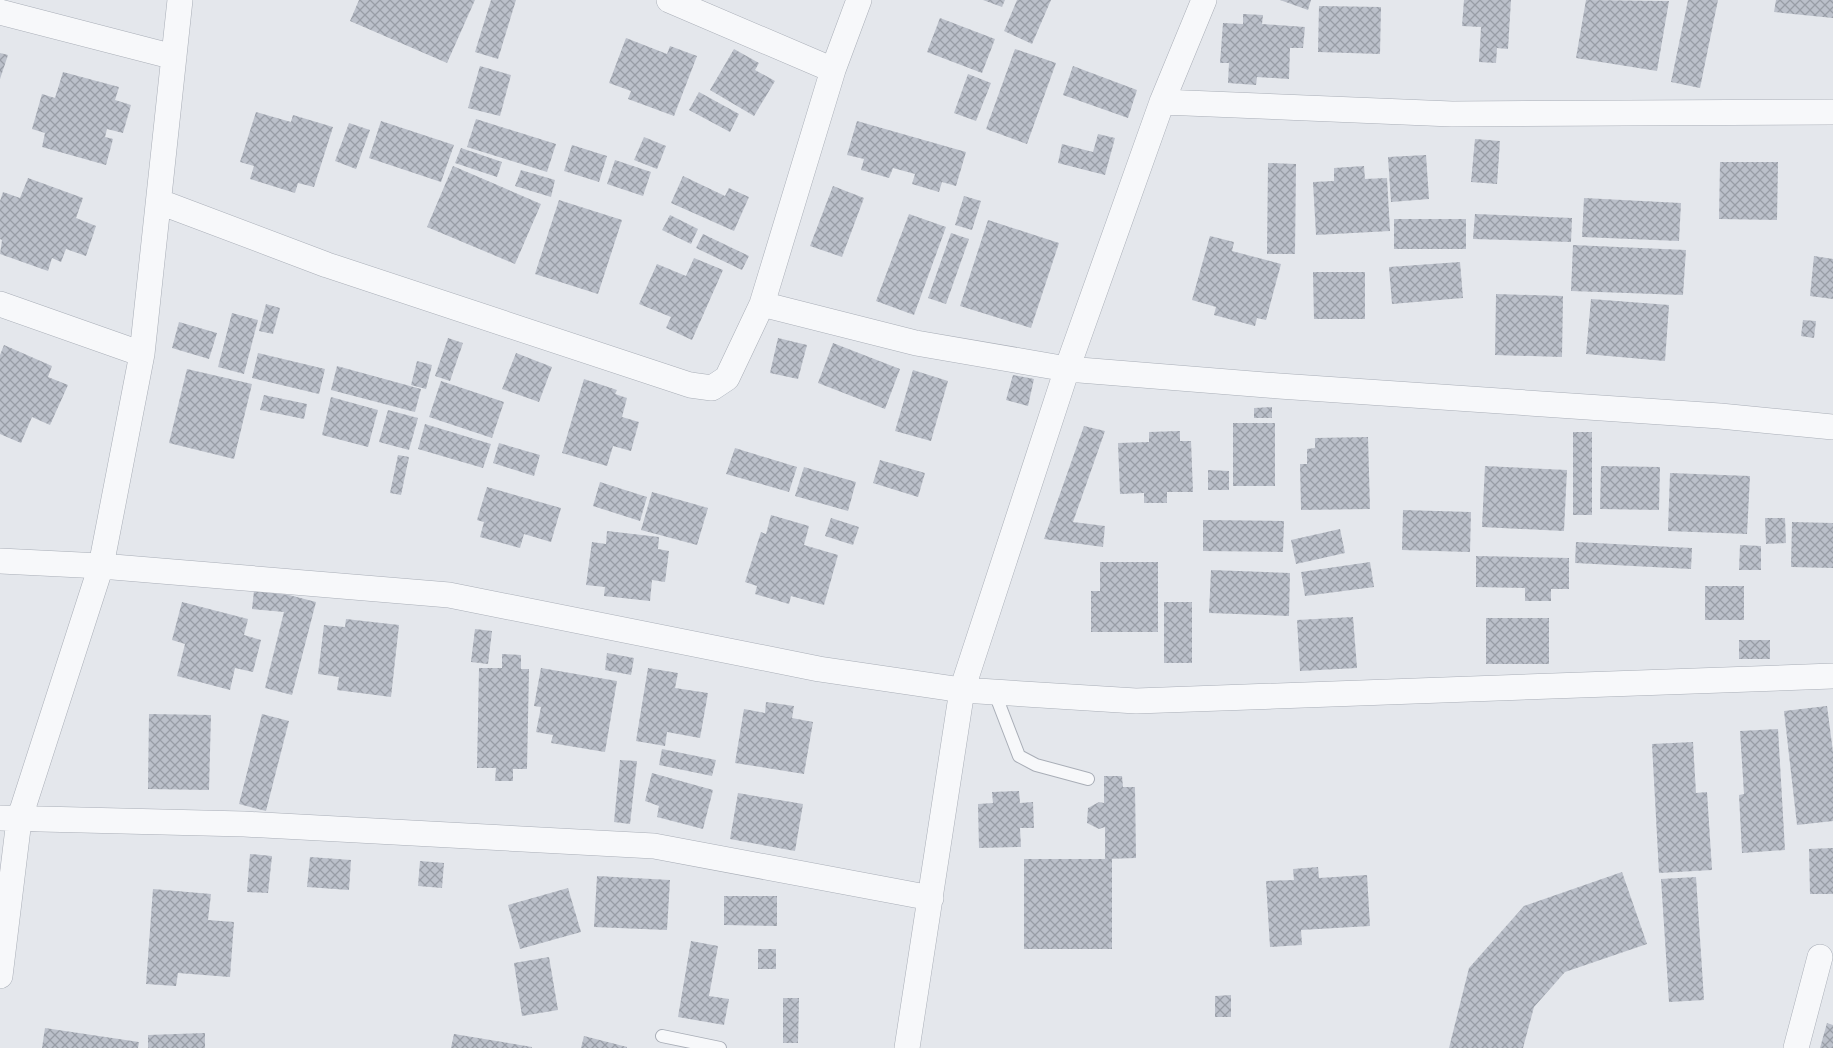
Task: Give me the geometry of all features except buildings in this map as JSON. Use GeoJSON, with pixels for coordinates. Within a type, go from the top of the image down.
{"type":"FeatureCollection","features":[{"type":"Feature","properties":{"kind":"street"},"geometry":{"type":"LineString","coordinates":[[0,976],[9,819],[101,566],[142,354],[160,202],[180,0]]}},
{"type":"Feature","properties":{"kind":"street"},"geometry":{"type":"LineString","coordinates":[[669,0],[833,70]]}},
{"type":"Feature","properties":{"kind":"street"},"geometry":{"type":"LineString","coordinates":[[160,202],[327,266],[690,385],[712,388],[727,378],[762,304],[833,70],[859,0]]}},
{"type":"Feature","properties":{"kind":"street"},"geometry":{"type":"LineString","coordinates":[[908,1048],[962,690],[1067,369],[1162,102],[1204,0]]}},
{"type":"Feature","properties":{"kind":"street"},"geometry":{"type":"LineString","coordinates":[[0,12],[174,57]]}},
{"type":"Feature","properties":{"kind":"street"},"geometry":{"type":"LineString","coordinates":[[1162,102],[1452,114],[1833,112]]}},
{"type":"Feature","properties":{"kind":"street"},"geometry":{"type":"LineString","coordinates":[[0,304],[142,354]]}},
{"type":"Feature","properties":{"kind":"street"},"geometry":{"type":"LineString","coordinates":[[762,304],[916,344],[1067,369],[1279,386],[1711,415],[1833,427]]}},
{"type":"Feature","properties":{"kind":"street"},"geometry":{"type":"LineString","coordinates":[[0,561],[101,566],[449,595],[819,669],[962,690],[1136,701],[1833,676]]}},
{"type":"Feature","properties":{"kind":"street"},"geometry":{"type":"LineString","coordinates":[[9,819],[244,824],[654,846],[930,898]]}},
{"type":"Feature","properties":{"kind":"street"},"geometry":{"type":"LineString","coordinates":[[1796,1048],[1820,957]]}},
{"type":"Feature","properties":{"kind":"lane"},"geometry":{"type":"LineString","coordinates":[[994,692],[1019,756],[1036,765],[1088,779]]}},
{"type":"Feature","properties":{"kind":"lane"},"geometry":{"type":"LineString","coordinates":[[662,1036],[720,1048]]}}]}
